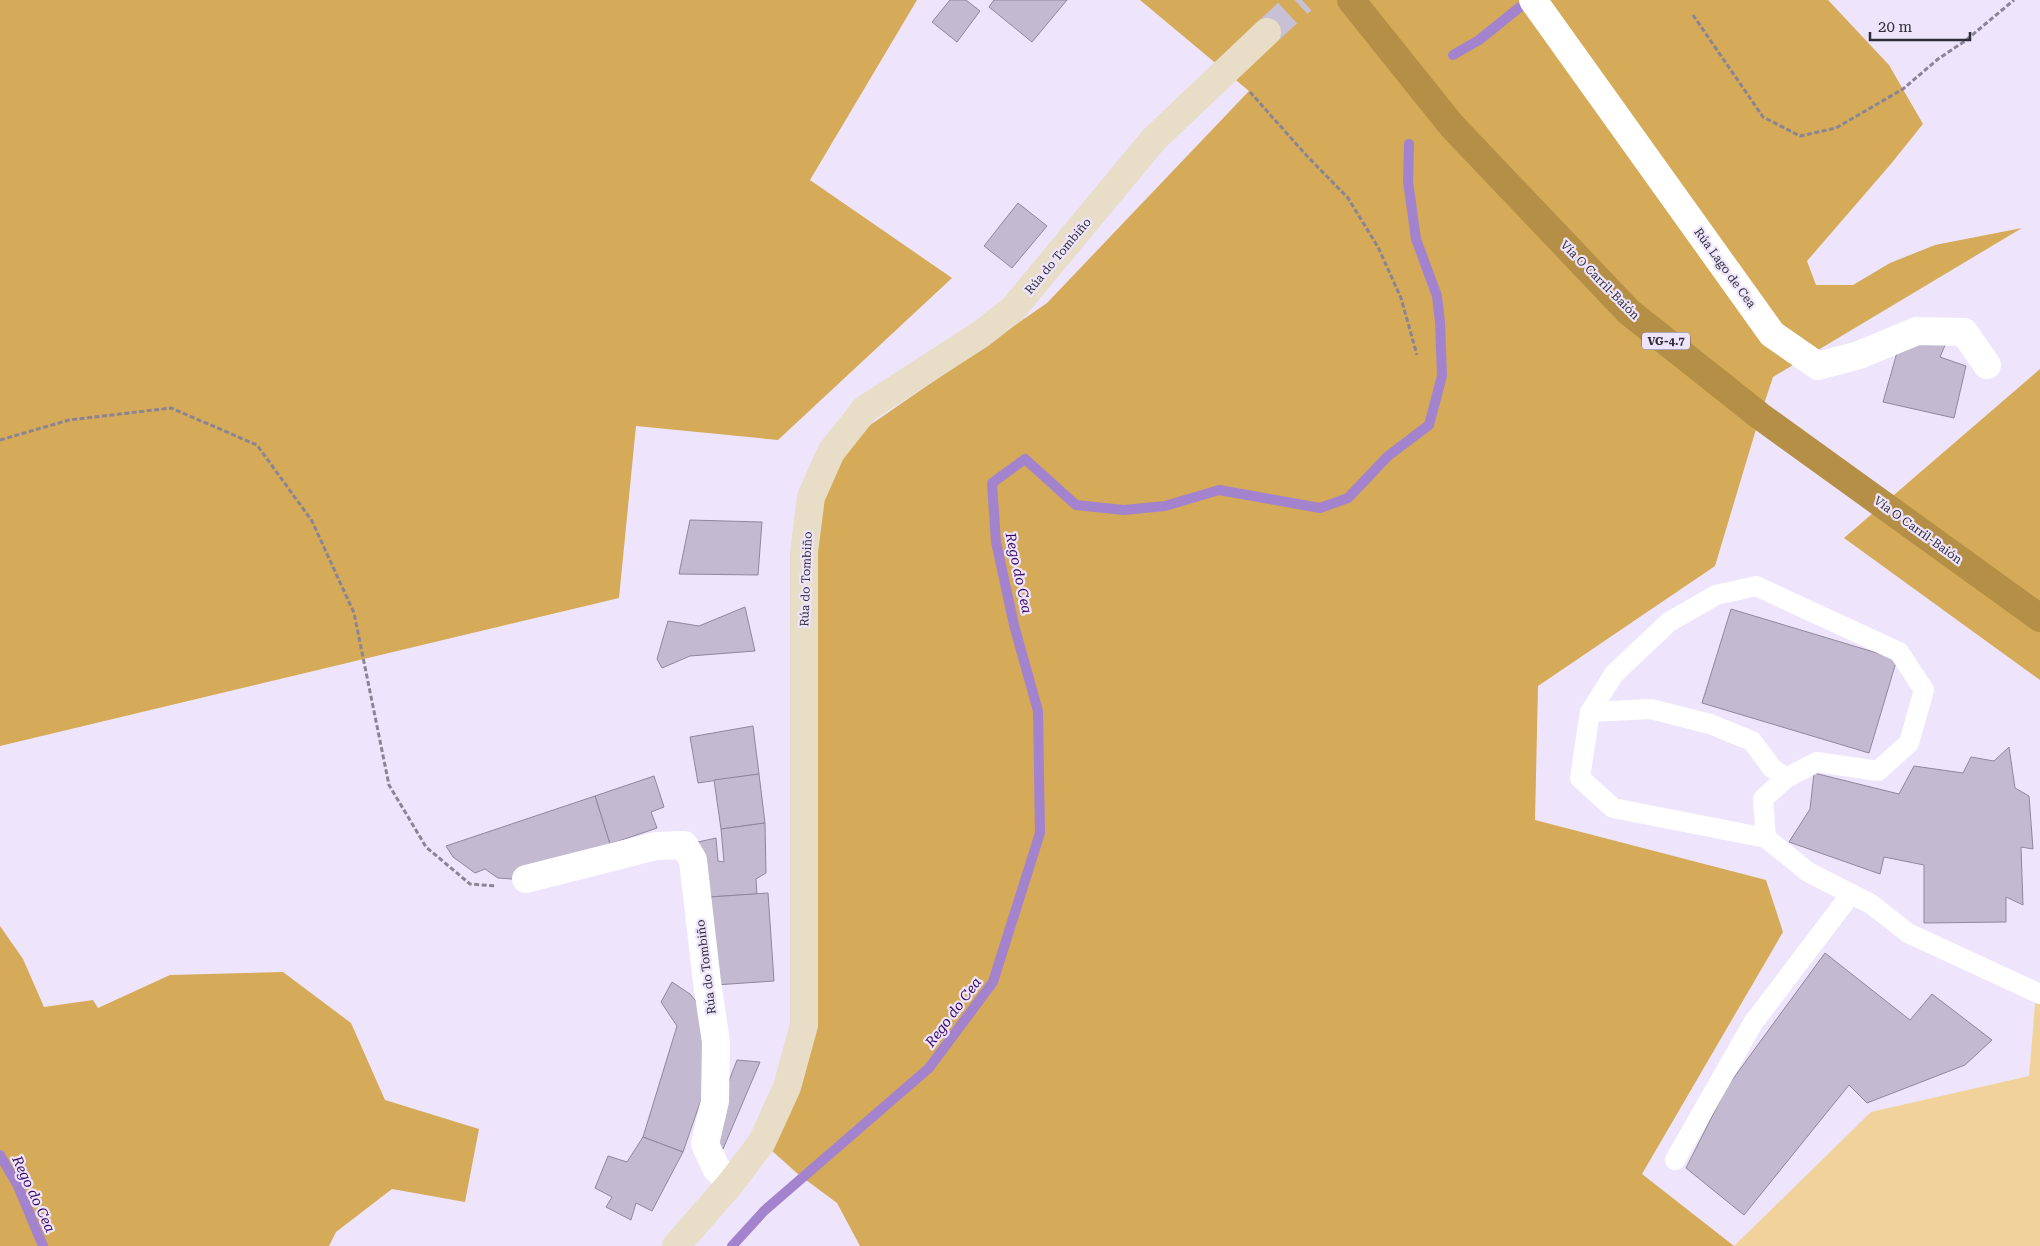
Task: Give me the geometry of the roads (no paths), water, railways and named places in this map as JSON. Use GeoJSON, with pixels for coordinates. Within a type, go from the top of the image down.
{"type":"FeatureCollection","features":[{"type":"Feature","properties":{"kind":"highway","name":"Vía O Carril-Baión"},"geometry":{"type":"LineString","coordinates":[[1351,0],[1452,126],[1629,312],[1760,416],[2040,618]]}},
{"type":"Feature","properties":{"kind":"street","name":"Rúa Lago de Cea"},"geometry":{"type":"LineString","coordinates":[[1533,0],[1772,334],[1818,366],[1858,355],[1917,331],[1964,332],[1987,365]]}},
{"type":"Feature","properties":{"kind":"street","name":"Rúa do Tombiño"},"geometry":{"type":"LineString","coordinates":[[676,1246],[731,1183],[762,1142],[787,1087],[804,1025],[804,552],[811,497],[831,452],[865,409],[981,334],[1013,309],[1154,139],[1267,32]]}},
{"type":"Feature","properties":{"kind":"street","name":"Rúa do Tombiño"},"geometry":{"type":"LineString","coordinates":[[526,879],[656,846],[684,845],[694,860],[707,982],[716,1042],[715,1101],[705,1144],[716,1168],[731,1183]]}},
{"type":"Feature","properties":{"kind":"lane"},"geometry":{"type":"LineString","coordinates":[[1766,838],[1764,799],[1786,778],[1817,762],[1878,771],[1909,743],[1924,690],[1899,652],[1756,586],[1716,595],[1669,622],[1614,674],[1590,712],[1580,778],[1613,808],[1766,838],[1808,872],[1871,904],[1908,933],[2040,994]]}},
{"type":"Feature","properties":{"kind":"lane"},"geometry":{"type":"LineString","coordinates":[[1590,712],[1651,709],[1710,724],[1752,741],[1772,768],[1786,778]]}},
{"type":"Feature","properties":{"kind":"lane"},"geometry":{"type":"LineString","coordinates":[[1675,1160],[1753,1022],[1850,894]]}},
{"type":"Feature","properties":{"kind":"waterway","name":"Rego do Cea"},"geometry":{"type":"LineString","coordinates":[[1453,55],[1479,40],[1520,7]]}},
{"type":"Feature","properties":{"kind":"waterway","name":"Rego do Cea"},"geometry":{"type":"LineString","coordinates":[[732,1246],[764,1211],[929,1068],[993,982],[1040,833],[1038,711],[1014,625],[996,542],[992,483],[1025,459],[1076,505],[1124,510],[1165,506],[1219,490],[1320,508],[1348,498],[1388,456],[1429,425],[1442,376],[1437,296],[1416,239],[1408,181],[1409,144]]}},
{"type":"Feature","properties":{"kind":"waterway","name":"Rego do Cea"},"geometry":{"type":"LineString","coordinates":[[0,1155],[18,1186],[43,1246]]}},
{"type":"Feature","properties":{"kind":"tunnel"},"geometry":{"type":"LineString","coordinates":[[1267,32],[1302,0]]}}]}
